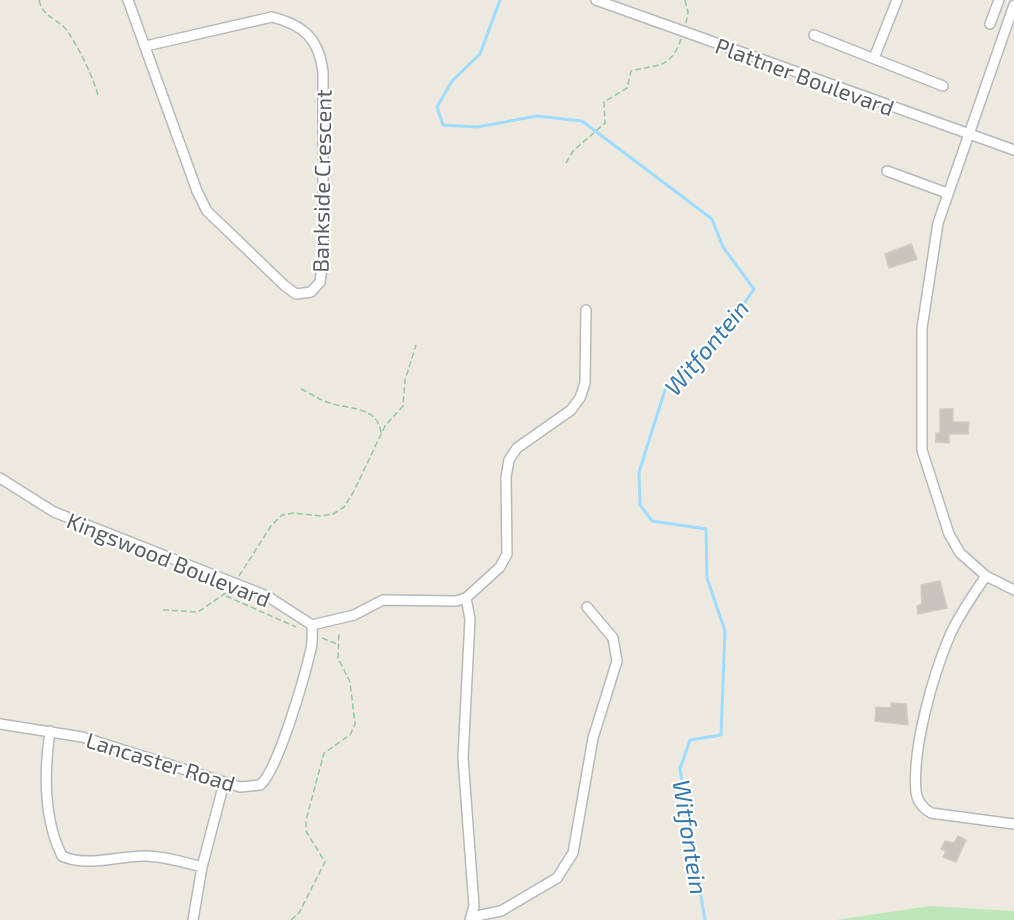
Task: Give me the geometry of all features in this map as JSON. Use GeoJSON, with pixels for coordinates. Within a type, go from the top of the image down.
{"type":"FeatureCollection","features":[{"type":"Feature","properties":{"kind":"street","name":"Bankside Crescent"},"geometry":{"type":"LineString","coordinates":[[128,0],[197,191],[207,211],[285,286],[296,294],[311,292],[320,282],[323,262],[323,72],[317,44],[306,33],[285,20],[272,17],[146,46]]}},
{"type":"Feature","properties":{"kind":"street","name":"Plattner Boulevard"},"geometry":{"type":"LineString","coordinates":[[596,0],[1014,150]]}},
{"type":"Feature","properties":{"kind":"street"},"geometry":{"type":"LineString","coordinates":[[874,58],[897,0]]}},
{"type":"Feature","properties":{"kind":"street"},"geometry":{"type":"LineString","coordinates":[[990,24],[999,0]]}},
{"type":"Feature","properties":{"kind":"street"},"geometry":{"type":"LineString","coordinates":[[1014,5],[947,194],[931,255],[922,328],[922,450],[949,534],[960,553],[986,576],[1014,590]]}},
{"type":"Feature","properties":{"kind":"street"},"geometry":{"type":"LineString","coordinates":[[814,35],[943,86]]}},
{"type":"Feature","properties":{"kind":"street"},"geometry":{"type":"LineString","coordinates":[[887,171],[947,194]]}},
{"type":"Feature","properties":{"kind":"street"},"geometry":{"type":"LineString","coordinates":[[312,630],[354,615],[383,600],[456,601],[466,598],[500,567],[507,554],[506,477],[510,460],[517,448],[571,410],[580,398],[585,383],[586,310]]}},
{"type":"Feature","properties":{"kind":"street","name":"Kingswood Boulevard"},"geometry":{"type":"LineString","coordinates":[[0,478],[54,512],[267,596],[312,630]]}},
{"type":"Feature","properties":{"kind":"street"},"geometry":{"type":"LineString","coordinates":[[986,576],[961,613],[936,673],[923,721],[916,793],[924,809],[931,813],[1014,824]]}},
{"type":"Feature","properties":{"kind":"street"},"geometry":{"type":"LineString","coordinates":[[466,598],[470,619],[463,758],[471,918],[501,911],[557,878],[573,853],[593,738],[617,661],[613,638],[587,607]]}},
{"type":"Feature","properties":{"kind":"street","name":"Lancaster Road"},"geometry":{"type":"LineString","coordinates":[[0,724],[50,731],[143,755],[224,783],[251,787],[260,785],[270,774],[312,646],[312,630]]}},
{"type":"Feature","properties":{"kind":"street"},"geometry":{"type":"LineString","coordinates":[[50,731],[45,777],[50,817],[63,856],[72,860],[87,861],[145,856],[174,859],[202,867]]}},
{"type":"Feature","properties":{"kind":"street"},"geometry":{"type":"LineString","coordinates":[[193,920],[202,867],[224,783]]}},
{"type":"Feature","properties":{"kind":"path"},"geometry":{"type":"LineString","coordinates":[[39,0],[44,11],[69,34],[90,72],[98,98]]}},
{"type":"Feature","properties":{"kind":"path"},"geometry":{"type":"LineString","coordinates":[[566,163],[573,150],[605,123],[603,107],[606,99],[627,88],[631,71],[666,63],[675,53],[688,12],[684,0]]}},
{"type":"Feature","properties":{"kind":"path"},"geometry":{"type":"LineString","coordinates":[[163,610],[198,612],[225,596],[277,518],[288,513],[321,516],[333,514],[344,507],[385,426],[403,406],[405,380],[416,345]]}},
{"type":"Feature","properties":{"kind":"path"},"geometry":{"type":"LineString","coordinates":[[301,389],[330,403],[372,414],[377,419],[381,434]]}},
{"type":"Feature","properties":{"kind":"path"},"geometry":{"type":"LineString","coordinates":[[225,596],[312,630],[338,644]]}},
{"type":"Feature","properties":{"kind":"path"},"geometry":{"type":"LineString","coordinates":[[291,920],[299,913],[325,862],[306,831],[306,820],[321,759],[327,750],[350,735],[355,724],[350,682],[338,658],[339,634]]}},
{"type":"Feature","properties":{"kind":"green space"},"geometry":{"type":"Polygon","coordinates":[[[930,906],[1014,911],[1014,920],[836,920],[930,906]]]}},
{"type":"Feature","properties":{"kind":"building"},"geometry":{"type":"Polygon","coordinates":[[[911,244],[917,259],[889,268],[885,254],[911,244]]]}},
{"type":"Feature","properties":{"kind":"building"},"geometry":{"type":"Polygon","coordinates":[[[940,409],[953,409],[953,422],[969,422],[968,434],[949,434],[949,443],[936,442],[936,433],[940,433],[940,409]]]}},
{"type":"Feature","properties":{"kind":"building"},"geometry":{"type":"Polygon","coordinates":[[[940,581],[947,608],[918,614],[917,606],[922,604],[921,585],[940,581]]]}},
{"type":"Feature","properties":{"kind":"building"},"geometry":{"type":"Polygon","coordinates":[[[891,703],[906,704],[908,725],[875,721],[876,707],[891,708],[891,703]]]}},
{"type":"Feature","properties":{"kind":"building"},"geometry":{"type":"Polygon","coordinates":[[[958,836],[966,840],[956,862],[943,857],[946,851],[941,849],[945,841],[954,843],[958,836]]]}},
{"type":"Feature","properties":{"kind":"waterway","name":"Witfontein"},"geometry":{"type":"LineString","coordinates":[[500,0],[480,54],[452,81],[437,107],[443,125],[477,127],[537,116],[582,121],[712,219],[723,247],[754,289],[726,329],[665,390],[639,472],[640,505],[652,521],[706,529],[707,578],[725,631],[721,735],[690,740],[680,769],[705,920]]}}]}
